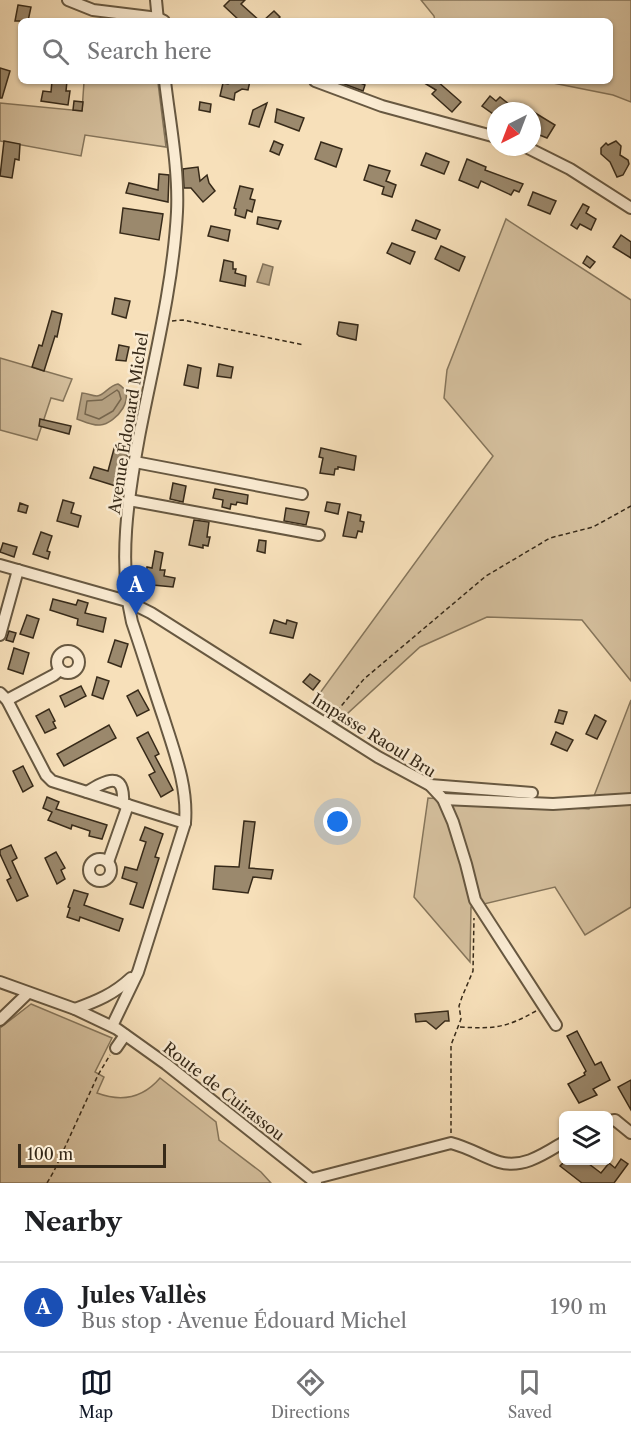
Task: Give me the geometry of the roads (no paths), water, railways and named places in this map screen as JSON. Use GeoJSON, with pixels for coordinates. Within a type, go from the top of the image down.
{"type":"FeatureCollection","features":[{"type":"Feature","properties":{"kind":"street"},"geometry":{"type":"LineString","coordinates":[[68,0],[93,10],[147,18]]}},
{"type":"Feature","properties":{"kind":"street"},"geometry":{"type":"LineString","coordinates":[[156,0],[160,18]]}},
{"type":"Feature","properties":{"kind":"street","name":"Avenue Édouard Michel"},"geometry":{"type":"LineString","coordinates":[[112,1026],[138,972],[185,824],[187,805],[183,781],[127,601],[129,500],[169,278],[177,212],[175,167],[165,84]]}},
{"type":"Feature","properties":{"kind":"street"},"geometry":{"type":"LineString","coordinates":[[323,84],[382,106],[487,135]]}},
{"type":"Feature","properties":{"kind":"street"},"geometry":{"type":"LineString","coordinates":[[541,154],[570,169],[631,208]]}},
{"type":"Feature","properties":{"kind":"street"},"geometry":{"type":"LineString","coordinates":[[135,462],[302,494]]}},
{"type":"Feature","properties":{"kind":"street"},"geometry":{"type":"LineString","coordinates":[[129,500],[319,535]]}},
{"type":"Feature","properties":{"kind":"street","name":"Impasse Raoul Bru"},"geometry":{"type":"LineString","coordinates":[[0,565],[127,601],[151,613],[378,757],[430,784],[443,799],[553,804],[631,799]]}},
{"type":"Feature","properties":{"kind":"street"},"geometry":{"type":"LineString","coordinates":[[0,634],[18,570]]}},
{"type":"Feature","properties":{"kind":"street"},"geometry":{"type":"LineString","coordinates":[[60,670],[54,675],[4,696],[46,775],[52,781],[185,824]]}},
{"type":"Feature","properties":{"kind":"street"},"geometry":{"type":"LineString","coordinates":[[87,792],[106,780],[110,780],[119,785],[124,796],[126,805],[108,862]]}},
{"type":"Feature","properties":{"kind":"street"},"geometry":{"type":"LineString","coordinates":[[430,784],[532,793]]}},
{"type":"Feature","properties":{"kind":"street"},"geometry":{"type":"LineString","coordinates":[[443,799],[462,848],[475,900],[556,1025]]}},
{"type":"Feature","properties":{"kind":"street"},"geometry":{"type":"LineString","coordinates":[[75,1009],[120,989],[138,972]]}},
{"type":"Feature","properties":{"kind":"street","name":"Route de Cuirassou"},"geometry":{"type":"LineString","coordinates":[[0,982],[75,1009],[112,1026],[175,1071],[314,1181]]}},
{"type":"Feature","properties":{"kind":"street"},"geometry":{"type":"LineString","coordinates":[[0,1020],[28,993]]}},
{"type":"Feature","properties":{"kind":"street"},"geometry":{"type":"LineString","coordinates":[[116,1048],[125,1035]]}},
{"type":"Feature","properties":{"kind":"street"},"geometry":{"type":"LineString","coordinates":[[613,1120],[631,1133]]}},
{"type":"Feature","properties":{"kind":"street"},"geometry":{"type":"LineString","coordinates":[[314,1181],[451,1143],[468,1147],[498,1162],[515,1164],[537,1159],[559,1145]]}},
{"type":"Feature","properties":{"kind":"water"},"geometry":{"type":"Polygon","coordinates":[[[263,264],[273,267],[269,285],[257,282],[263,264]]]}},
{"type":"Feature","properties":{"kind":"water"},"geometry":{"type":"Polygon","coordinates":[[[118,384],[124,389],[126,402],[113,420],[97,425],[77,419],[82,393],[97,396],[118,384]]]}},
{"type":"Feature","properties":{"kind":"place","name":"Jules Vallès"},"geometry":{"type":"Point","coordinates":[136,615]}}]}
